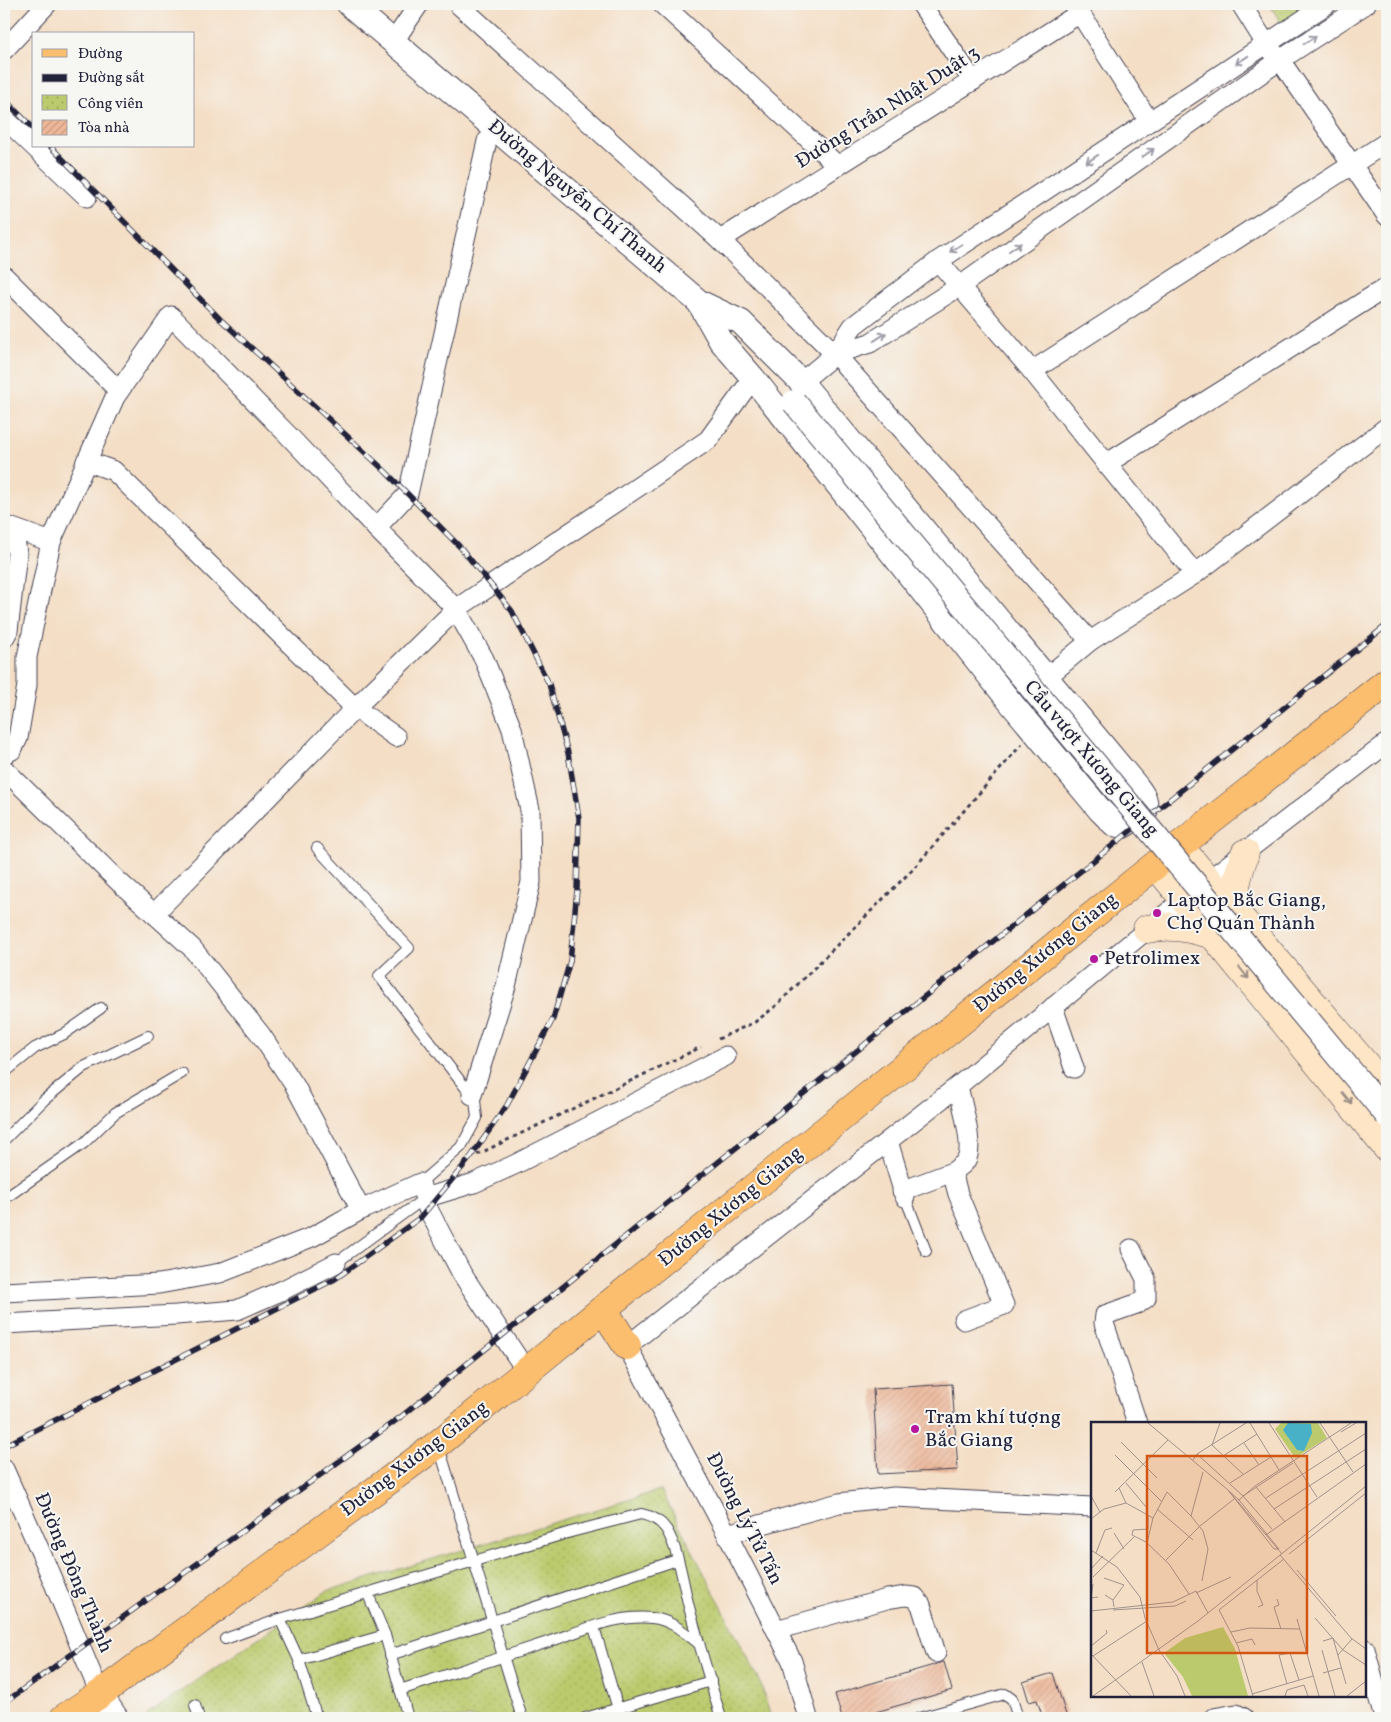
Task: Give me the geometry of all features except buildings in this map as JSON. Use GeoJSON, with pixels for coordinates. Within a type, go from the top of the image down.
{"type":"FeatureCollection","features":[{"type":"Feature","properties":{"kind":"main road","name":"Đường Xương Giang"},"geometry":{"type":"LineString","coordinates":[[64,1718],[100,1694],[438,1444],[1179,846],[1387,682]]}},
{"type":"Feature","properties":{"kind":"main road"},"geometry":{"type":"LineString","coordinates":[[1179,846],[1387,1090]]}},
{"type":"Feature","properties":{"kind":"main road"},"geometry":{"type":"LineString","coordinates":[[1234,912],[1236,881],[1245,853]]}},
{"type":"Feature","properties":{"kind":"main road"},"geometry":{"type":"LineString","coordinates":[[1156,865],[1387,1148]]}},
{"type":"Feature","properties":{"kind":"main road"},"geometry":{"type":"LineString","coordinates":[[1210,931],[1208,909],[1215,904],[1234,912]]}},
{"type":"Feature","properties":{"kind":"main road"},"geometry":{"type":"LineString","coordinates":[[1147,930],[1170,926],[1210,931]]}},
{"type":"Feature","properties":{"kind":"main road"},"geometry":{"type":"LineString","coordinates":[[603,1309],[628,1346]]}},
{"type":"Feature","properties":{"kind":"street"},"geometry":{"type":"LineString","coordinates":[[4,50],[47,4]]}},
{"type":"Feature","properties":{"kind":"street","name":"Đường Nguyễn Chí Thanh"},"geometry":{"type":"LineString","coordinates":[[349,4],[699,302],[798,392]]}},
{"type":"Feature","properties":{"kind":"street"},"geometry":{"type":"LineString","coordinates":[[394,41],[420,4]]}},
{"type":"Feature","properties":{"kind":"street"},"geometry":{"type":"LineString","coordinates":[[458,4],[720,240],[835,354],[1090,641]]}},
{"type":"Feature","properties":{"kind":"street"},"geometry":{"type":"LineString","coordinates":[[662,4],[838,166]]}},
{"type":"Feature","properties":{"kind":"street"},"geometry":{"type":"LineString","coordinates":[[921,4],[973,81]]}},
{"type":"Feature","properties":{"kind":"street"},"geometry":{"type":"LineString","coordinates":[[1241,4],[1266,44],[1280,60],[1387,216]]}},
{"type":"Feature","properties":{"kind":"street"},"geometry":{"type":"LineString","coordinates":[[699,302],[720,341],[753,378],[1011,703],[1100,810],[1114,824],[1124,826],[1145,812],[1147,804],[1145,797],[1047,677],[798,392],[835,354],[853,326],[938,261],[1327,4]]}},
{"type":"Feature","properties":{"kind":"street"},"geometry":{"type":"LineString","coordinates":[[835,354],[870,343],[960,286],[1280,60],[1366,4]]}},
{"type":"Feature","properties":{"kind":"street"},"geometry":{"type":"LineString","coordinates":[[1077,8],[1149,121]]}},
{"type":"Feature","properties":{"kind":"street","name":"Đường Trần Nhật Duật 3"},"geometry":{"type":"LineString","coordinates":[[720,240],[973,81],[1077,8]]}},
{"type":"Feature","properties":{"kind":"street"},"geometry":{"type":"LineString","coordinates":[[4,118],[32,145]]}},
{"type":"Feature","properties":{"kind":"street"},"geometry":{"type":"LineString","coordinates":[[376,528],[408,494],[487,142]]}},
{"type":"Feature","properties":{"kind":"street"},"geometry":{"type":"LineString","coordinates":[[1032,370],[1387,142]]}},
{"type":"Feature","properties":{"kind":"street"},"geometry":{"type":"LineString","coordinates":[[36,148],[87,197]]}},
{"type":"Feature","properties":{"kind":"street"},"geometry":{"type":"LineString","coordinates":[[938,261],[1032,370],[1195,574]]}},
{"type":"Feature","properties":{"kind":"street"},"geometry":{"type":"LineString","coordinates":[[4,276],[119,391]]}},
{"type":"Feature","properties":{"kind":"street"},"geometry":{"type":"LineString","coordinates":[[1106,464],[1387,287]]}},
{"type":"Feature","properties":{"kind":"street"},"geometry":{"type":"LineString","coordinates":[[4,754],[12,750],[18,738],[27,685],[27,658],[51,542],[115,397],[170,316],[456,609],[484,658],[512,729],[530,810],[532,882],[506,986],[472,1095]]}},
{"type":"Feature","properties":{"kind":"street"},"geometry":{"type":"LineString","coordinates":[[154,914],[355,708],[456,609],[708,440],[753,378]]}},
{"type":"Feature","properties":{"kind":"street","name":"Cầu vượt Xương Giang"},"geometry":{"type":"LineString","coordinates":[[798,392],[1387,1115]]}},
{"type":"Feature","properties":{"kind":"street"},"geometry":{"type":"LineString","coordinates":[[1011,703],[1047,677],[1090,641],[1195,574],[1387,427]]}},
{"type":"Feature","properties":{"kind":"street"},"geometry":{"type":"LineString","coordinates":[[86,461],[114,471],[355,708],[396,737]]}},
{"type":"Feature","properties":{"kind":"street"},"geometry":{"type":"LineString","coordinates":[[6,526],[51,542]]}},
{"type":"Feature","properties":{"kind":"street"},"geometry":{"type":"LineString","coordinates":[[4,638],[8,631],[17,553],[15,539],[6,526]]}},
{"type":"Feature","properties":{"kind":"street"},"geometry":{"type":"LineString","coordinates":[[628,1346],[958,1086],[1184,900],[1387,743]]}},
{"type":"Feature","properties":{"kind":"street"},"geometry":{"type":"LineString","coordinates":[[4,769],[118,882],[192,948],[261,1035],[295,1086],[361,1210]]}},
{"type":"Feature","properties":{"kind":"street"},"geometry":{"type":"LineString","coordinates":[[1053,1007],[1074,1068]]}},
{"type":"Feature","properties":{"kind":"street"},"geometry":{"type":"LineString","coordinates":[[4,1292],[159,1284],[220,1274],[312,1237],[361,1210],[422,1191],[474,1184],[726,1056]]}},
{"type":"Feature","properties":{"kind":"street"},"geometry":{"type":"LineString","coordinates":[[888,1141],[903,1194],[955,1171],[966,1161],[968,1154],[968,1135],[958,1086]]}},
{"type":"Feature","properties":{"kind":"street"},"geometry":{"type":"LineString","coordinates":[[955,1171],[954,1179],[958,1194],[1004,1305],[964,1320]]}},
{"type":"Feature","properties":{"kind":"street"},"geometry":{"type":"LineString","coordinates":[[422,1191],[428,1210],[462,1274],[527,1372]]}},
{"type":"Feature","properties":{"kind":"street"},"geometry":{"type":"LineString","coordinates":[[1131,1249],[1146,1279],[1146,1298],[1139,1303],[1105,1315],[1104,1323],[1138,1422]]}},
{"type":"Feature","properties":{"kind":"street"},"geometry":{"type":"LineString","coordinates":[[4,1324],[238,1310],[336,1263]]}},
{"type":"Feature","properties":{"kind":"street","name":"Đường Lý Tử Tấn"},"geometry":{"type":"LineString","coordinates":[[628,1346],[792,1661],[808,1718]]}},
{"type":"Feature","properties":{"kind":"street","name":"Đường Đông Thành"},"geometry":{"type":"LineString","coordinates":[[4,1470],[100,1694]]}},
{"type":"Feature","properties":{"kind":"street"},"geometry":{"type":"LineString","coordinates":[[727,1534],[839,1503],[894,1498],[1091,1507]]}},
{"type":"Feature","properties":{"kind":"street"},"geometry":{"type":"LineString","coordinates":[[776,1630],[887,1599],[905,1596],[914,1597],[921,1605],[936,1653]]}},
{"type":"Feature","properties":{"kind":"street"},"geometry":{"type":"LineString","coordinates":[[1366,1653],[1384,1718]]}},
{"type":"Feature","properties":{"kind":"street"},"geometry":{"type":"LineString","coordinates":[[100,1694],[116,1718]]}},
{"type":"Feature","properties":{"kind":"street"},"geometry":{"type":"LineString","coordinates":[[1213,1718],[1236,1714],[1244,1718]]}},
{"type":"Feature","properties":{"kind":"lane"},"geometry":{"type":"LineString","coordinates":[[317,848],[409,948],[379,976],[472,1095],[475,1100],[477,1118],[461,1147],[422,1191],[336,1263]]}},
{"type":"Feature","properties":{"kind":"lane"},"geometry":{"type":"LineString","coordinates":[[4,1073],[35,1048],[64,1034],[101,1008]]}},
{"type":"Feature","properties":{"kind":"lane"},"geometry":{"type":"LineString","coordinates":[[4,1140],[44,1100],[84,1067],[148,1036]]}},
{"type":"Feature","properties":{"kind":"lane"},"geometry":{"type":"LineString","coordinates":[[4,1199],[84,1143],[115,1113],[182,1073]]}},
{"type":"Feature","properties":{"kind":"lane"},"geometry":{"type":"LineString","coordinates":[[903,1194],[926,1251]]}},
{"type":"Feature","properties":{"kind":"lane"},"geometry":{"type":"LineString","coordinates":[[438,1444],[522,1718]]}},
{"type":"Feature","properties":{"kind":"lane"},"geometry":{"type":"LineString","coordinates":[[225,1639],[280,1619],[473,1561],[571,1532],[641,1514],[652,1517],[666,1529],[678,1560],[698,1643],[722,1718]]}},
{"type":"Feature","properties":{"kind":"lane"},"geometry":{"type":"LineString","coordinates":[[390,1655],[678,1560]]}},
{"type":"Feature","properties":{"kind":"lane"},"geometry":{"type":"LineString","coordinates":[[368,1594],[385,1635],[400,1690],[405,1717]]}},
{"type":"Feature","properties":{"kind":"lane"},"geometry":{"type":"LineString","coordinates":[[400,1690],[594,1627],[632,1617],[654,1618],[678,1627],[698,1643]]}},
{"type":"Feature","properties":{"kind":"lane"},"geometry":{"type":"LineString","coordinates":[[280,1619],[299,1660],[317,1718]]}},
{"type":"Feature","properties":{"kind":"lane"},"geometry":{"type":"LineString","coordinates":[[594,1627],[618,1709]]}},
{"type":"Feature","properties":{"kind":"lane"},"geometry":{"type":"LineString","coordinates":[[299,1660],[385,1635]]}},
{"type":"Feature","properties":{"kind":"lane"},"geometry":{"type":"LineString","coordinates":[[585,1718],[711,1681]]}},
{"type":"Feature","properties":{"kind":"lane"},"geometry":{"type":"LineString","coordinates":[[919,1718],[945,1715],[1004,1694],[1012,1699],[1018,1718]]}},
{"type":"Feature","properties":{"kind":"lane"},"geometry":{"type":"LineString","coordinates":[[195,1705],[198,1718]]}},
{"type":"Feature","properties":{"kind":"path"},"geometry":{"type":"LineString","coordinates":[[710,1043],[755,1022],[776,1006],[914,868],[1034,731]]}},
{"type":"Feature","properties":{"kind":"path"},"geometry":{"type":"LineString","coordinates":[[470,1158],[701,1047]]}},
{"type":"Feature","properties":{"kind":"green space"},"geometry":{"type":"Polygon","coordinates":[[[1269,4],[1334,4],[1282,24],[1269,4]]]}},
{"type":"Feature","properties":{"kind":"green space"},"geometry":{"type":"Polygon","coordinates":[[[661,1490],[760,1681],[771,1718],[148,1718],[147,1715],[327,1591],[661,1490]]]}},
{"type":"Feature","properties":{"kind":"railway"},"geometry":{"type":"LineString","coordinates":[[4,99],[32,127]]}},
{"type":"Feature","properties":{"kind":"railway"},"geometry":{"type":"LineString","coordinates":[[4,1446],[335,1279],[421,1217],[470,1158],[507,1105],[553,1019],[570,961],[577,890],[579,818],[568,753],[549,684],[512,611],[461,548],[384,470],[220,319],[52,148]]}},
{"type":"Feature","properties":{"kind":"railway"},"geometry":{"type":"LineString","coordinates":[[4,1703],[402,1416],[1387,625]]}},
{"type":"Feature","properties":{"kind":"place","name":"Laptop Bắc Giang, Chợ Quán Thành"},"geometry":{"type":"Point","coordinates":[1157,913]}},
{"type":"Feature","properties":{"kind":"place","name":"Petrolimex"},"geometry":{"type":"Point","coordinates":[1094,959]}},
{"type":"Feature","properties":{"kind":"place","name":"Trạm khí tượng Bắc Giang"},"geometry":{"type":"Point","coordinates":[915,1429]}}]}
